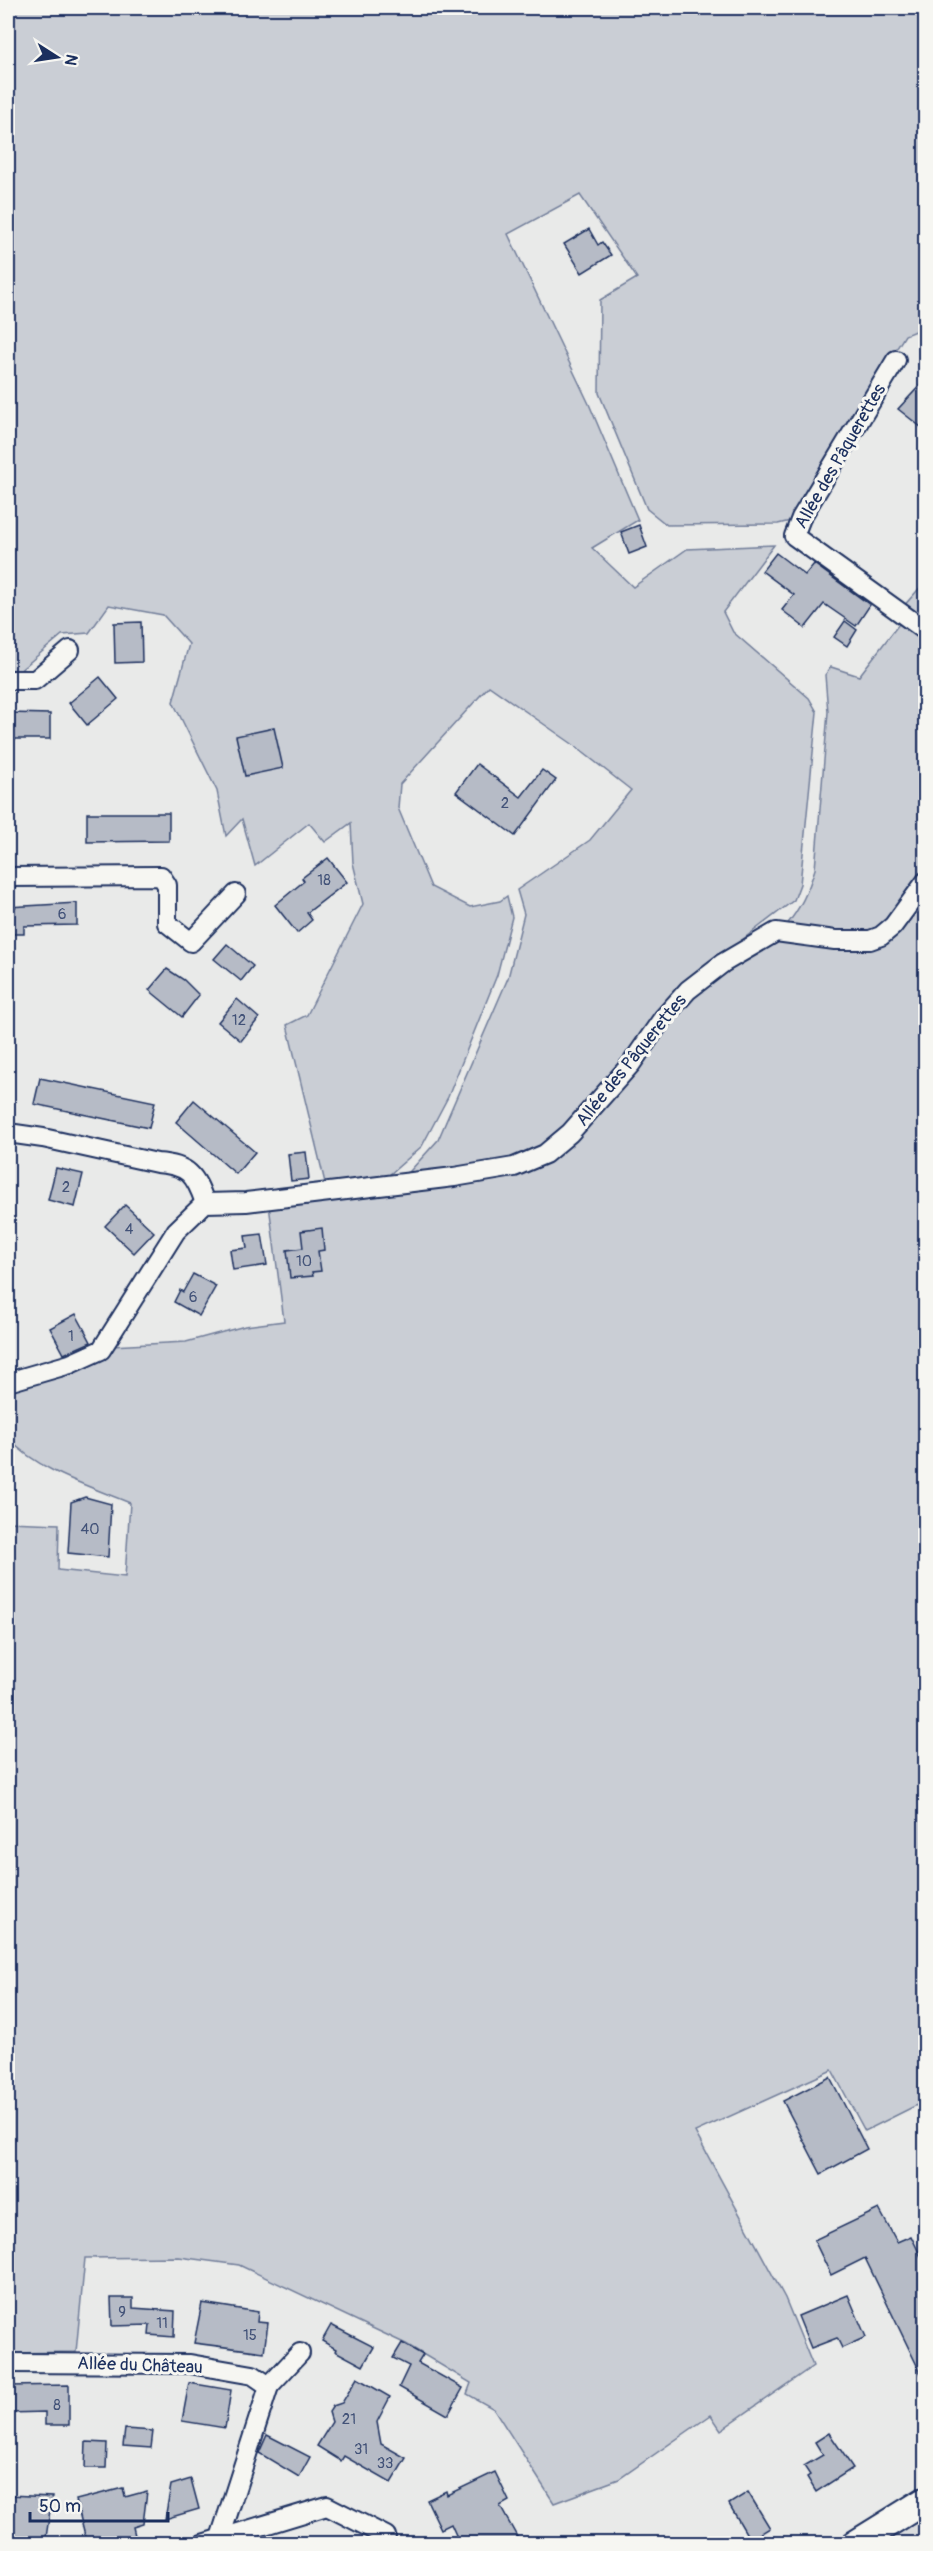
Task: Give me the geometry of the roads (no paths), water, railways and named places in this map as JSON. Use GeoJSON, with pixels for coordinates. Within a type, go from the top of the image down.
{"type":"FeatureCollection","features":[{"type":"Feature","properties":{"kind":"main road"},"geometry":{"type":"LineString","coordinates":[[855,2544],[926,2500]]}},
{"type":"Feature","properties":{"kind":"street","name":"Allée des Pâquerettes"},"geometry":{"type":"LineString","coordinates":[[896,360],[801,518],[794,536],[926,631]]}},
{"type":"Feature","properties":{"kind":"street"},"geometry":{"type":"LineString","coordinates":[[8,680],[35,680],[70,650]]}},
{"type":"Feature","properties":{"kind":"street"},"geometry":{"type":"LineString","coordinates":[[8,877],[161,876],[167,885],[167,923],[190,942],[236,894]]}},
{"type":"Feature","properties":{"kind":"street","name":"Allée des Pâquerettes"},"geometry":{"type":"LineString","coordinates":[[205,1203],[246,1202],[514,1167],[545,1154],[570,1133],[631,1064],[663,1018],[688,990],[723,963],[776,932],[835,940],[870,940],[881,936],[893,926],[926,881]]}},
{"type":"Feature","properties":{"kind":"street"},"geometry":{"type":"LineString","coordinates":[[8,1133],[43,1138],[157,1163],[174,1164],[188,1170],[199,1186],[205,1203],[176,1231],[101,1350],[70,1364],[8,1382]]}},
{"type":"Feature","properties":{"kind":"street"},"geometry":{"type":"LineString","coordinates":[[211,2541],[269,2386],[300,2353]]}},
{"type":"Feature","properties":{"kind":"street","name":"Allée du Château"},"geometry":{"type":"LineString","coordinates":[[8,2363],[190,2364],[253,2375],[269,2386]]}},
{"type":"Feature","properties":{"kind":"street"},"geometry":{"type":"LineString","coordinates":[[211,2541],[327,2506],[386,2536]]}}]}
